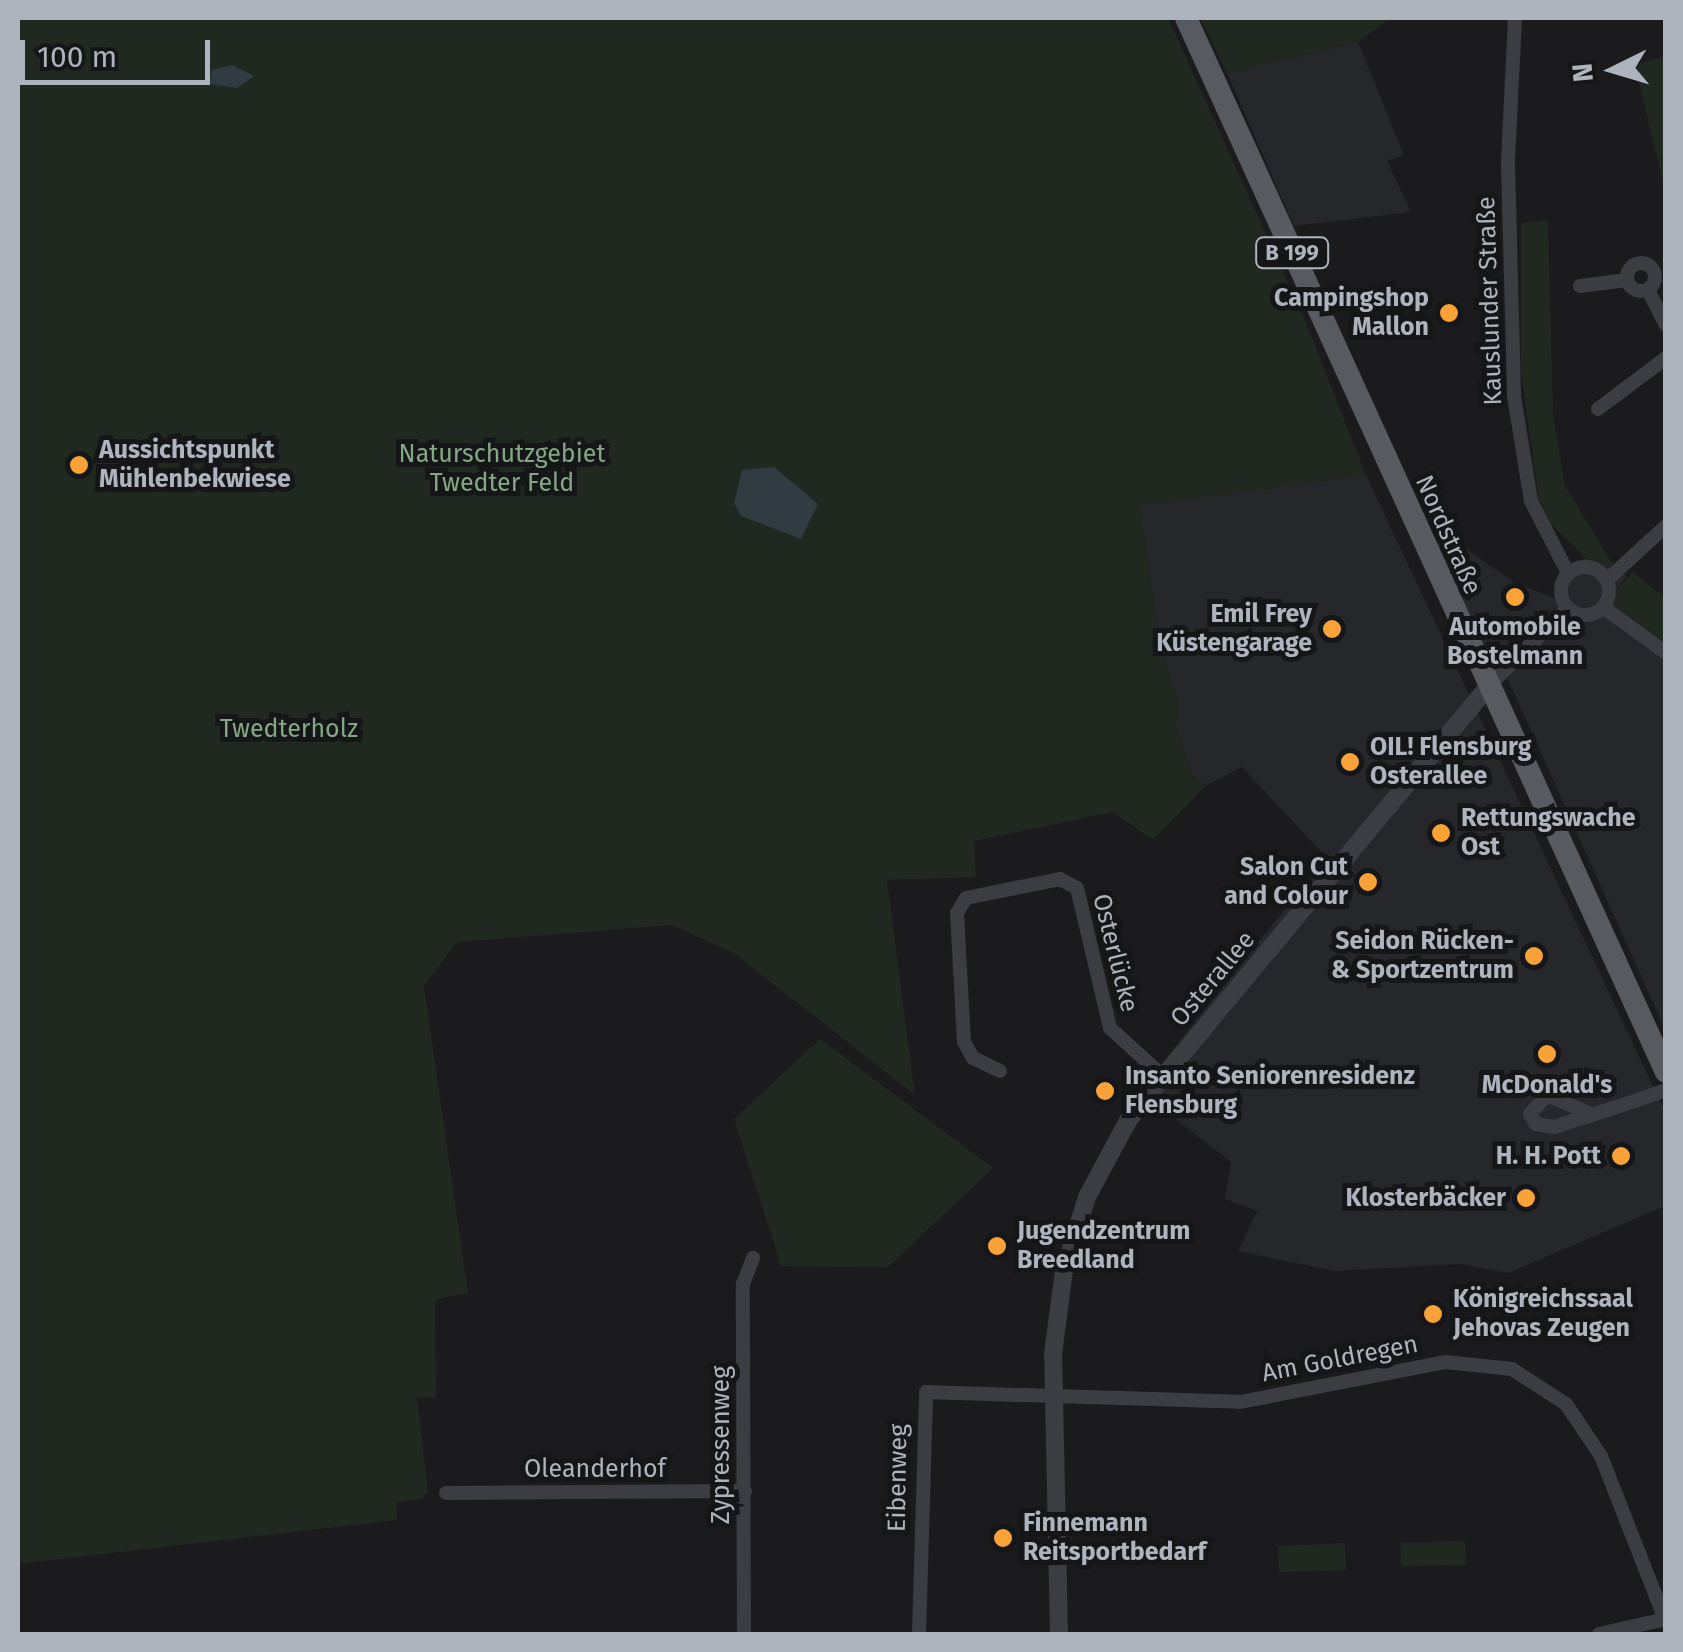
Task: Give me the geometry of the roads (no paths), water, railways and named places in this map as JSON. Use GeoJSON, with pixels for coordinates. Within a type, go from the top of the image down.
{"type":"FeatureCollection","features":[{"type":"Feature","properties":{"kind":"main road","name":"Nordstraße"},"geometry":{"type":"LineString","coordinates":[[1186,18],[1487,688],[1666,1072]]}},
{"type":"Feature","properties":{"kind":"street","name":"Kauslunder Straße"},"geometry":{"type":"LineString","coordinates":[[1514,18],[1508,163],[1514,396],[1530,501],[1568,573],[1560,593],[1567,608]]}},
{"type":"Feature","properties":{"kind":"street"},"geometry":{"type":"LineString","coordinates":[[1627,280],[1635,264],[1649,265],[1656,278],[1648,290]]}},
{"type":"Feature","properties":{"kind":"street"},"geometry":{"type":"LineString","coordinates":[[1580,286],[1627,280]]}},
{"type":"Feature","properties":{"kind":"street"},"geometry":{"type":"LineString","coordinates":[[1627,280],[1635,290],[1648,290]]}},
{"type":"Feature","properties":{"kind":"street"},"geometry":{"type":"LineString","coordinates":[[1648,290],[1666,325]]}},
{"type":"Feature","properties":{"kind":"street"},"geometry":{"type":"LineString","coordinates":[[1598,409],[1666,358]]}},
{"type":"Feature","properties":{"kind":"street"},"geometry":{"type":"LineString","coordinates":[[1603,607],[1607,580],[1666,526]]}},
{"type":"Feature","properties":{"kind":"street"},"geometry":{"type":"LineString","coordinates":[[1568,573],[1590,567],[1607,580]]}},
{"type":"Feature","properties":{"kind":"street"},"geometry":{"type":"LineString","coordinates":[[1567,608],[1589,615],[1603,607]]}},
{"type":"Feature","properties":{"kind":"street"},"geometry":{"type":"LineString","coordinates":[[1603,607],[1666,653]]}},
{"type":"Feature","properties":{"kind":"street","name":"Osterallee"},"geometry":{"type":"LineString","coordinates":[[1059,1634],[1054,1400],[1057,1313],[1074,1234],[1108,1156],[1163,1076],[1487,688],[1567,608]]}},
{"type":"Feature","properties":{"kind":"street","name":"Osterlücke"},"geometry":{"type":"LineString","coordinates":[[1000,1071],[972,1058],[964,1042],[956,913],[966,898],[1060,879],[1077,888],[1110,1028],[1163,1076]]}},
{"type":"Feature","properties":{"kind":"street"},"geometry":{"type":"LineString","coordinates":[[1593,1114],[1666,1090]]}},
{"type":"Feature","properties":{"kind":"street","name":"Zypressenweg"},"geometry":{"type":"LineString","coordinates":[[744,1634],[743,1284],[753,1258]]}},
{"type":"Feature","properties":{"kind":"street","name":"Am Goldregen"},"geometry":{"type":"LineString","coordinates":[[1054,1400],[1240,1402],[1446,1362],[1512,1369],[1546,1387],[1588,1432],[1665,1620]]}},
{"type":"Feature","properties":{"kind":"street","name":"Eibenweg"},"geometry":{"type":"LineString","coordinates":[[919,1634],[926,1392],[1054,1400]]}},
{"type":"Feature","properties":{"kind":"street","name":"Oleanderhof"},"geometry":{"type":"LineString","coordinates":[[446,1493],[745,1491]]}},
{"type":"Feature","properties":{"kind":"street"},"geometry":{"type":"LineString","coordinates":[[1599,1634],[1665,1620]]}},
{"type":"Feature","properties":{"kind":"place","name":"Campingshop Mallon"},"geometry":{"type":"Point","coordinates":[1449,313]}},
{"type":"Feature","properties":{"kind":"place","name":"Aussichtspunkt Mühlenbekwiese"},"geometry":{"type":"Point","coordinates":[79,465]}},
{"type":"Feature","properties":{"kind":"place","name":"Automobile Bostelmann"},"geometry":{"type":"Point","coordinates":[1515,597]}},
{"type":"Feature","properties":{"kind":"place","name":"Emil Frey Küstengarage"},"geometry":{"type":"Point","coordinates":[1332,629]}},
{"type":"Feature","properties":{"kind":"place","name":"OIL! Flensburg Osterallee"},"geometry":{"type":"Point","coordinates":[1350,762]}},
{"type":"Feature","properties":{"kind":"place","name":"Rettungswache Ost"},"geometry":{"type":"Point","coordinates":[1441,833]}},
{"type":"Feature","properties":{"kind":"place","name":"Salon Cut and Colour"},"geometry":{"type":"Point","coordinates":[1368,882]}},
{"type":"Feature","properties":{"kind":"place","name":"Seidon Rücken- & Sportzentrum"},"geometry":{"type":"Point","coordinates":[1534,956]}},
{"type":"Feature","properties":{"kind":"place","name":"McDonald's"},"geometry":{"type":"Point","coordinates":[1547,1054]}},
{"type":"Feature","properties":{"kind":"place","name":"Insanto Seniorenresidenz Flensburg"},"geometry":{"type":"Point","coordinates":[1105,1091]}},
{"type":"Feature","properties":{"kind":"place","name":"H. H. Pott"},"geometry":{"type":"Point","coordinates":[1621,1156]}},
{"type":"Feature","properties":{"kind":"place","name":"Klosterbäcker"},"geometry":{"type":"Point","coordinates":[1526,1198]}},
{"type":"Feature","properties":{"kind":"place","name":"Jugendzentrum Breedland"},"geometry":{"type":"Point","coordinates":[997,1246]}},
{"type":"Feature","properties":{"kind":"place","name":"Königreichssaal Jehovas Zeugen"},"geometry":{"type":"Point","coordinates":[1433,1314]}},
{"type":"Feature","properties":{"kind":"place","name":"Finnemann Reitsportbedarf"},"geometry":{"type":"Point","coordinates":[1003,1538]}},
{"type":"Feature","properties":{"kind":"park label","name":"Naturschutzgebiet Twedter Feld"},"geometry":{"type":"Point","coordinates":[502,470]}},
{"type":"Feature","properties":{"kind":"park label","name":"Twedterholz"},"geometry":{"type":"Point","coordinates":[289,729]}}]}
